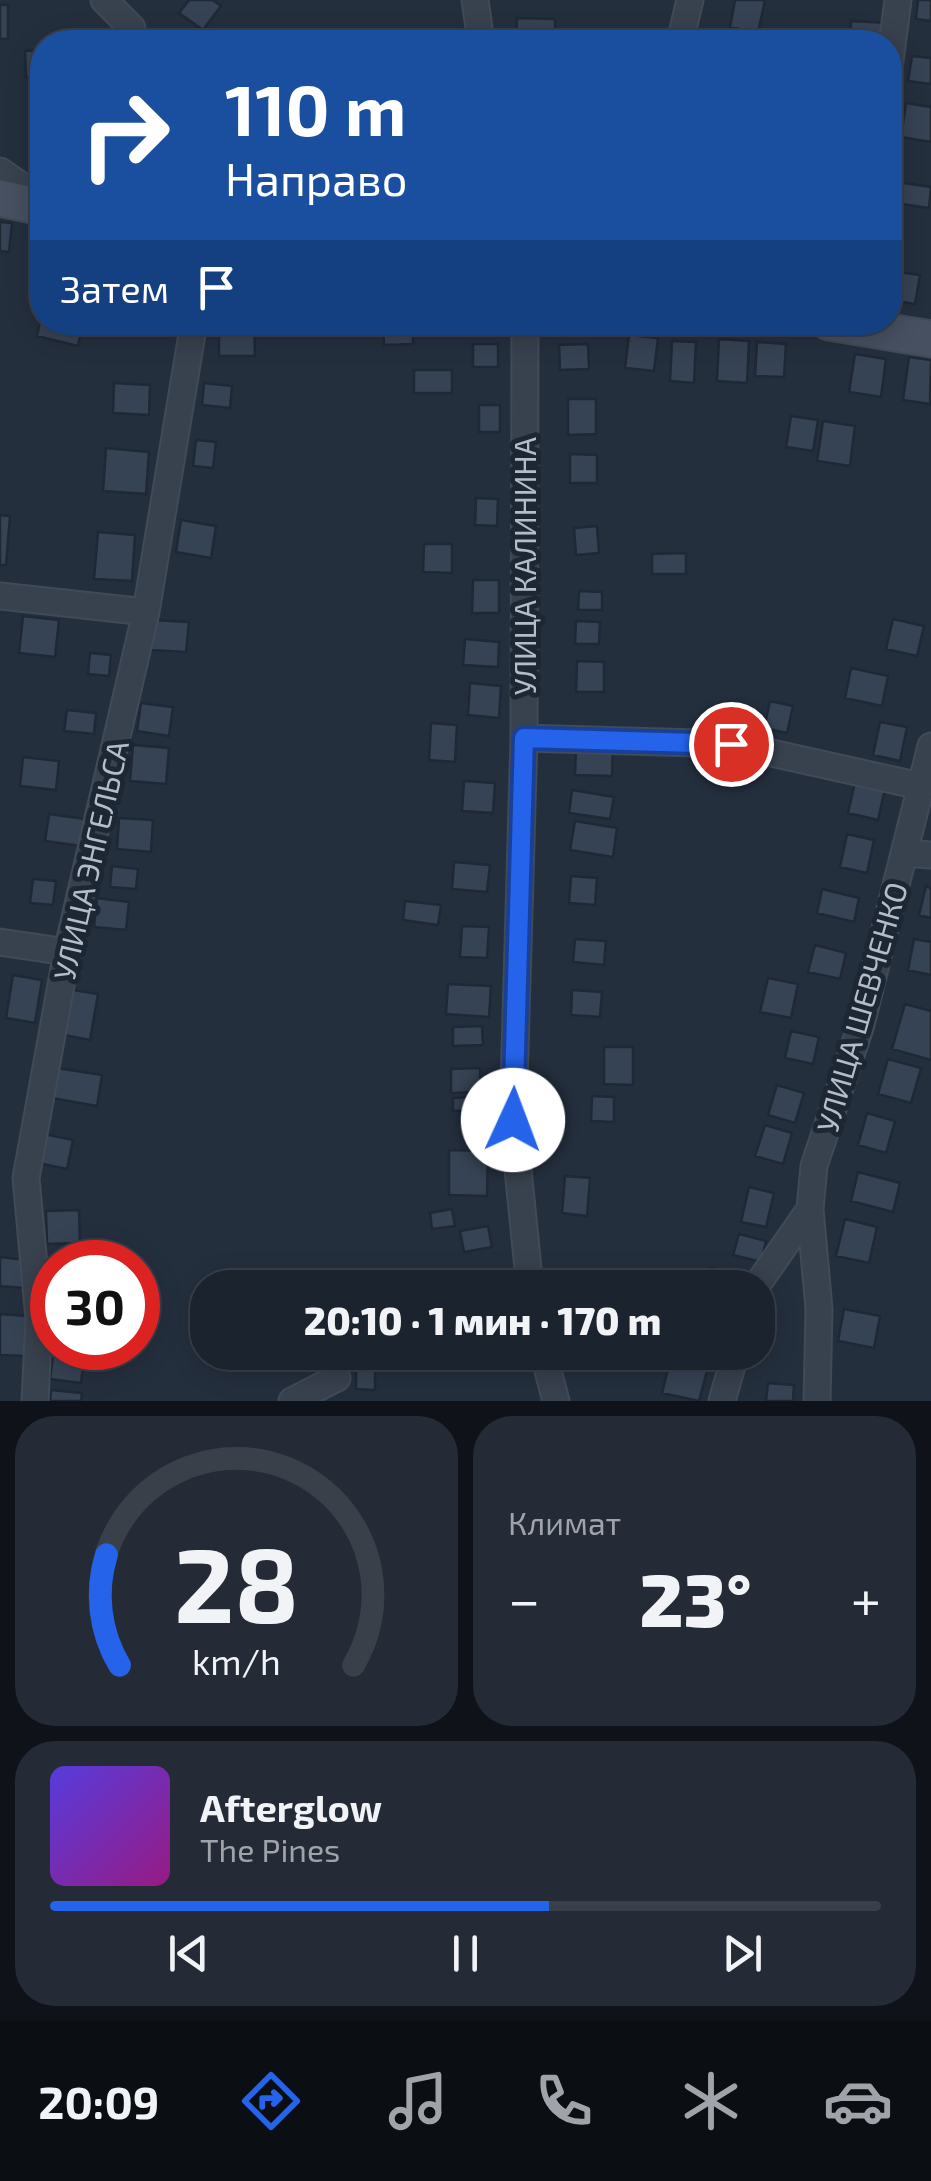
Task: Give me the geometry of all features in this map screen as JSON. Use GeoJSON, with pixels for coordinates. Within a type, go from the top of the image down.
{"type":"FeatureCollection","features":[{"type":"Feature","properties":{"kind":"street"},"geometry":{"type":"LineString","coordinates":[[104,0],[132,30]]}},
{"type":"Feature","properties":{"kind":"street"},"geometry":{"type":"LineString","coordinates":[[475,0],[479,30]]}},
{"type":"Feature","properties":{"kind":"street"},"geometry":{"type":"LineString","coordinates":[[683,30],[690,0]]}},
{"type":"Feature","properties":{"kind":"street"},"geometry":{"type":"LineString","coordinates":[[894,30],[898,0]]}},
{"type":"Feature","properties":{"kind":"street"},"geometry":{"type":"LineString","coordinates":[[0,170],[30,194]]}},
{"type":"Feature","properties":{"kind":"street"},"geometry":{"type":"LineString","coordinates":[[0,198],[30,202]]}},
{"type":"Feature","properties":{"kind":"street"},"geometry":{"type":"LineString","coordinates":[[902,333],[931,338]]}},
{"type":"Feature","properties":{"kind":"street","name":"УЛИЦА ЭНГЕЛЬСА"},"geometry":{"type":"LineString","coordinates":[[35,1401],[40,1319],[26,1178],[67,952],[146,612],[192,335]]}},
{"type":"Feature","properties":{"kind":"street","name":"УЛИЦА КАЛИНИНА"},"geometry":{"type":"LineString","coordinates":[[525,335],[524,738],[513,1120],[528,1270]]}},
{"type":"Feature","properties":{"kind":"street"},"geometry":{"type":"LineString","coordinates":[[0,596],[146,612]]}},
{"type":"Feature","properties":{"kind":"street"},"geometry":{"type":"LineString","coordinates":[[524,738],[731,744],[920,786]]}},
{"type":"Feature","properties":{"kind":"street","name":"УЛИЦА ШЕВЧЕНКО"},"geometry":{"type":"LineString","coordinates":[[817,1401],[819,1309],[810,1209],[814,1166],[860,1028],[931,746]]}},
{"type":"Feature","properties":{"kind":"street"},"geometry":{"type":"LineString","coordinates":[[905,853],[931,854]]}},
{"type":"Feature","properties":{"kind":"street"},"geometry":{"type":"LineString","coordinates":[[0,942],[67,952]]}},
{"type":"Feature","properties":{"kind":"street","name":"УЛИЦА ШЕВЧЕНКО"},"geometry":{"type":"LineString","coordinates":[[768,1270],[810,1209]]}},
{"type":"Feature","properties":{"kind":"street"},"geometry":{"type":"LineString","coordinates":[[548,1370],[556,1401]]}},
{"type":"Feature","properties":{"kind":"street"},"geometry":{"type":"LineString","coordinates":[[722,1401],[731,1370]]}},
{"type":"Feature","properties":{"kind":"street"},"geometry":{"type":"LineString","coordinates":[[292,1401],[337,1378]]}},
{"type":"Feature","properties":{"kind":"building"},"geometry":{"type":"Polygon","coordinates":[[[189,0],[213,0],[221,6],[203,30],[179,13],[189,0]]]}},
{"type":"Feature","properties":{"kind":"building"},"geometry":{"type":"Polygon","coordinates":[[[735,0],[765,0],[759,30],[730,27],[735,0]]]}},
{"type":"Feature","properties":{"kind":"building"},"geometry":{"type":"Polygon","coordinates":[[[918,0],[931,0],[931,21],[916,19],[918,0]]]}},
{"type":"Feature","properties":{"kind":"building"},"geometry":{"type":"Polygon","coordinates":[[[0,5],[8,5],[8,39],[0,39],[0,5]]]}},
{"type":"Feature","properties":{"kind":"building"},"geometry":{"type":"Polygon","coordinates":[[[517,18],[555,19],[555,30],[516,30],[517,18]]]}},
{"type":"Feature","properties":{"kind":"building"},"geometry":{"type":"Polygon","coordinates":[[[851,21],[888,23],[887,30],[851,30],[851,21]]]}},
{"type":"Feature","properties":{"kind":"building"},"geometry":{"type":"Polygon","coordinates":[[[25,51],[30,51],[30,77],[26,77],[25,51]]]}},
{"type":"Feature","properties":{"kind":"building"},"geometry":{"type":"Polygon","coordinates":[[[912,56],[931,58],[931,84],[908,81],[912,56]]]}},
{"type":"Feature","properties":{"kind":"building"},"geometry":{"type":"Polygon","coordinates":[[[906,103],[931,107],[931,142],[902,137],[906,103]]]}},
{"type":"Feature","properties":{"kind":"building"},"geometry":{"type":"Polygon","coordinates":[[[902,183],[931,187],[929,208],[902,204],[902,183]]]}},
{"type":"Feature","properties":{"kind":"building"},"geometry":{"type":"Polygon","coordinates":[[[0,222],[12,223],[9,252],[0,251],[0,222]]]}},
{"type":"Feature","properties":{"kind":"building"},"geometry":{"type":"Polygon","coordinates":[[[902,273],[920,275],[915,304],[902,302],[902,273]]]}},
{"type":"Feature","properties":{"kind":"building"},"geometry":{"type":"Polygon","coordinates":[[[37,335],[80,335],[78,346],[37,335]]]}},
{"type":"Feature","properties":{"kind":"building"},"geometry":{"type":"Polygon","coordinates":[[[219,335],[254,335],[255,356],[219,356],[219,335]]]}},
{"type":"Feature","properties":{"kind":"building"},"geometry":{"type":"Polygon","coordinates":[[[384,335],[413,335],[413,344],[384,345],[384,335]]]}},
{"type":"Feature","properties":{"kind":"building"},"geometry":{"type":"Polygon","coordinates":[[[629,335],[658,338],[654,371],[625,368],[629,335]]]}},
{"type":"Feature","properties":{"kind":"building"},"geometry":{"type":"Polygon","coordinates":[[[719,339],[749,341],[747,383],[717,381],[719,339]]]}},
{"type":"Feature","properties":{"kind":"building"},"geometry":{"type":"Polygon","coordinates":[[[672,341],[696,342],[694,383],[670,381],[672,341]]]}},
{"type":"Feature","properties":{"kind":"building"},"geometry":{"type":"Polygon","coordinates":[[[757,342],[786,344],[784,377],[755,376],[757,342]]]}},
{"type":"Feature","properties":{"kind":"building"},"geometry":{"type":"Polygon","coordinates":[[[473,344],[498,344],[498,367],[473,367],[473,344]]]}},
{"type":"Feature","properties":{"kind":"building"},"geometry":{"type":"Polygon","coordinates":[[[588,344],[589,369],[560,370],[559,345],[588,344]]]}},
{"type":"Feature","properties":{"kind":"building"},"geometry":{"type":"Polygon","coordinates":[[[855,354],[886,359],[881,397],[849,392],[855,354]]]}},
{"type":"Feature","properties":{"kind":"building"},"geometry":{"type":"Polygon","coordinates":[[[909,357],[931,360],[930,404],[903,400],[909,357]]]}},
{"type":"Feature","properties":{"kind":"building"},"geometry":{"type":"Polygon","coordinates":[[[414,370],[452,370],[452,393],[414,393],[414,370]]]}},
{"type":"Feature","properties":{"kind":"building"},"geometry":{"type":"Polygon","coordinates":[[[114,383],[150,385],[149,415],[113,413],[114,383]]]}},
{"type":"Feature","properties":{"kind":"building"},"geometry":{"type":"Polygon","coordinates":[[[204,383],[232,386],[230,408],[202,405],[204,383]]]}},
{"type":"Feature","properties":{"kind":"building"},"geometry":{"type":"Polygon","coordinates":[[[568,399],[596,399],[596,434],[568,435],[568,399]]]}},
{"type":"Feature","properties":{"kind":"building"},"geometry":{"type":"Polygon","coordinates":[[[479,405],[500,405],[500,432],[479,432],[479,405]]]}},
{"type":"Feature","properties":{"kind":"building"},"geometry":{"type":"Polygon","coordinates":[[[791,416],[818,420],[813,451],[786,447],[791,416]]]}},
{"type":"Feature","properties":{"kind":"building"},"geometry":{"type":"Polygon","coordinates":[[[823,421],[855,426],[850,466],[817,461],[823,421]]]}},
{"type":"Feature","properties":{"kind":"building"},"geometry":{"type":"Polygon","coordinates":[[[196,440],[216,442],[213,468],[193,466],[196,440]]]}},
{"type":"Feature","properties":{"kind":"building"},"geometry":{"type":"Polygon","coordinates":[[[106,448],[149,452],[146,494],[103,491],[106,448]]]}},
{"type":"Feature","properties":{"kind":"building"},"geometry":{"type":"Polygon","coordinates":[[[570,454],[597,455],[597,483],[570,483],[570,454]]]}},
{"type":"Feature","properties":{"kind":"building"},"geometry":{"type":"Polygon","coordinates":[[[476,498],[498,499],[497,526],[475,525],[476,498]]]}},
{"type":"Feature","properties":{"kind":"building"},"geometry":{"type":"Polygon","coordinates":[[[0,515],[10,516],[6,565],[0,565],[0,515]]]}},
{"type":"Feature","properties":{"kind":"building"},"geometry":{"type":"Polygon","coordinates":[[[181,520],[216,526],[211,558],[176,552],[181,520]]]}},
{"type":"Feature","properties":{"kind":"building"},"geometry":{"type":"Polygon","coordinates":[[[597,526],[599,553],[576,555],[574,528],[597,526]]]}},
{"type":"Feature","properties":{"kind":"building"},"geometry":{"type":"Polygon","coordinates":[[[98,532],[135,535],[132,581],[94,579],[98,532]]]}},
{"type":"Feature","properties":{"kind":"building"},"geometry":{"type":"Polygon","coordinates":[[[424,544],[452,544],[452,573],[423,572],[424,544]]]}},
{"type":"Feature","properties":{"kind":"building"},"geometry":{"type":"Polygon","coordinates":[[[686,553],[686,574],[652,574],[652,554],[686,553]]]}},
{"type":"Feature","properties":{"kind":"building"},"geometry":{"type":"Polygon","coordinates":[[[473,580],[499,580],[499,613],[472,613],[473,580]]]}},
{"type":"Feature","properties":{"kind":"building"},"geometry":{"type":"Polygon","coordinates":[[[579,591],[602,592],[602,610],[578,610],[579,591]]]}},
{"type":"Feature","properties":{"kind":"building"},"geometry":{"type":"Polygon","coordinates":[[[23,616],[59,620],[55,657],[19,653],[23,616]]]}},
{"type":"Feature","properties":{"kind":"building"},"geometry":{"type":"Polygon","coordinates":[[[893,619],[924,626],[917,656],[886,649],[893,619]]]}},
{"type":"Feature","properties":{"kind":"building"},"geometry":{"type":"Polygon","coordinates":[[[153,620],[189,622],[186,652],[151,650],[153,620]]]}},
{"type":"Feature","properties":{"kind":"building"},"geometry":{"type":"Polygon","coordinates":[[[576,621],[600,622],[599,644],[575,644],[576,621]]]}},
{"type":"Feature","properties":{"kind":"building"},"geometry":{"type":"Polygon","coordinates":[[[465,639],[499,642],[498,667],[463,665],[465,639]]]}},
{"type":"Feature","properties":{"kind":"building"},"geometry":{"type":"Polygon","coordinates":[[[90,653],[111,655],[109,676],[88,674],[90,653]]]}},
{"type":"Feature","properties":{"kind":"building"},"geometry":{"type":"Polygon","coordinates":[[[577,661],[604,662],[604,692],[576,692],[577,661]]]}},
{"type":"Feature","properties":{"kind":"building"},"geometry":{"type":"Polygon","coordinates":[[[851,668],[888,676],[882,706],[845,698],[851,668]]]}},
{"type":"Feature","properties":{"kind":"building"},"geometry":{"type":"Polygon","coordinates":[[[470,683],[501,686],[499,718],[468,715],[470,683]]]}},
{"type":"Feature","properties":{"kind":"building"},"geometry":{"type":"Polygon","coordinates":[[[770,701],[793,706],[787,733],[764,728],[770,701]]]}},
{"type":"Feature","properties":{"kind":"building"},"geometry":{"type":"Polygon","coordinates":[[[141,703],[173,707],[169,736],[137,731],[141,703]]]}},
{"type":"Feature","properties":{"kind":"building"},"geometry":{"type":"Polygon","coordinates":[[[67,710],[96,713],[94,734],[64,731],[67,710]]]}},
{"type":"Feature","properties":{"kind":"building"},"geometry":{"type":"Polygon","coordinates":[[[880,722],[907,727],[900,761],[873,755],[880,722]]]}},
{"type":"Feature","properties":{"kind":"building"},"geometry":{"type":"Polygon","coordinates":[[[431,723],[457,725],[455,762],[429,760],[431,723]]]}},
{"type":"Feature","properties":{"kind":"building"},"geometry":{"type":"Polygon","coordinates":[[[133,745],[169,748],[166,784],[130,781],[133,745]]]}},
{"type":"Feature","properties":{"kind":"building"},"geometry":{"type":"Polygon","coordinates":[[[576,746],[613,747],[612,776],[575,775],[576,746]]]}},
{"type":"Feature","properties":{"kind":"building"},"geometry":{"type":"Polygon","coordinates":[[[23,757],[59,761],[56,790],[20,786],[23,757]]]}},
{"type":"Feature","properties":{"kind":"building"},"geometry":{"type":"Polygon","coordinates":[[[464,781],[495,783],[493,813],[462,811],[464,781]]]}},
{"type":"Feature","properties":{"kind":"building"},"geometry":{"type":"Polygon","coordinates":[[[855,782],[885,789],[878,820],[848,813],[855,782]]]}},
{"type":"Feature","properties":{"kind":"building"},"geometry":{"type":"Polygon","coordinates":[[[572,790],[614,797],[610,819],[569,813],[572,790]]]}},
{"type":"Feature","properties":{"kind":"building"},"geometry":{"type":"Polygon","coordinates":[[[49,814],[85,819],[81,846],[45,841],[49,814]]]}},
{"type":"Feature","properties":{"kind":"building"},"geometry":{"type":"Polygon","coordinates":[[[119,818],[153,820],[151,852],[117,849],[119,818]]]}},
{"type":"Feature","properties":{"kind":"building"},"geometry":{"type":"Polygon","coordinates":[[[575,821],[617,828],[613,857],[570,850],[575,821]]]}},
{"type":"Feature","properties":{"kind":"building"},"geometry":{"type":"Polygon","coordinates":[[[847,834],[874,840],[867,873],[840,867],[847,834]]]}},
{"type":"Feature","properties":{"kind":"building"},"geometry":{"type":"Polygon","coordinates":[[[454,862],[490,865],[487,892],[452,889],[454,862]]]}},
{"type":"Feature","properties":{"kind":"building"},"geometry":{"type":"Polygon","coordinates":[[[112,866],[138,869],[136,889],[110,887],[112,866]]]}},
{"type":"Feature","properties":{"kind":"building"},"geometry":{"type":"Polygon","coordinates":[[[571,876],[597,878],[595,905],[569,903],[571,876]]]}},
{"type":"Feature","properties":{"kind":"building"},"geometry":{"type":"Polygon","coordinates":[[[33,879],[56,881],[53,905],[30,903],[33,879]]]}},
{"type":"Feature","properties":{"kind":"building"},"geometry":{"type":"Polygon","coordinates":[[[926,886],[931,888],[931,918],[919,915],[926,886]]]}},
{"type":"Feature","properties":{"kind":"building"},"geometry":{"type":"Polygon","coordinates":[[[822,889],[859,898],[854,922],[817,913],[822,889]]]}},
{"type":"Feature","properties":{"kind":"building"},"geometry":{"type":"Polygon","coordinates":[[[97,898],[129,902],[126,930],[94,927],[97,898]]]}},
{"type":"Feature","properties":{"kind":"building"},"geometry":{"type":"Polygon","coordinates":[[[405,901],[441,905],[438,925],[403,920],[405,901]]]}},
{"type":"Feature","properties":{"kind":"building"},"geometry":{"type":"Polygon","coordinates":[[[462,926],[489,927],[487,958],[460,957],[462,926]]]}},
{"type":"Feature","properties":{"kind":"building"},"geometry":{"type":"Polygon","coordinates":[[[575,939],[606,941],[604,965],[573,962],[575,939]]]}},
{"type":"Feature","properties":{"kind":"building"},"geometry":{"type":"Polygon","coordinates":[[[914,939],[931,942],[931,975],[908,970],[914,939]]]}},
{"type":"Feature","properties":{"kind":"building"},"geometry":{"type":"Polygon","coordinates":[[[815,945],[846,953],[840,979],[808,972],[815,945]]]}},
{"type":"Feature","properties":{"kind":"building"},"geometry":{"type":"Polygon","coordinates":[[[13,975],[42,980],[35,1023],[6,1018],[13,975]]]}},
{"type":"Feature","properties":{"kind":"building"},"geometry":{"type":"Polygon","coordinates":[[[768,978],[798,984],[791,1018],[760,1012],[768,978]]]}},
{"type":"Feature","properties":{"kind":"building"},"geometry":{"type":"Polygon","coordinates":[[[448,984],[491,986],[489,1017],[446,1014],[448,984]]]}},
{"type":"Feature","properties":{"kind":"building"},"geometry":{"type":"Polygon","coordinates":[[[67,989],[98,994],[90,1040],[59,1034],[67,989]]]}},
{"type":"Feature","properties":{"kind":"building"},"geometry":{"type":"Polygon","coordinates":[[[572,990],[602,992],[600,1017],[571,1015],[572,990]]]}},
{"type":"Feature","properties":{"kind":"building"},"geometry":{"type":"Polygon","coordinates":[[[905,1004],[931,1011],[931,1060],[892,1049],[905,1004]]]}},
{"type":"Feature","properties":{"kind":"building"},"geometry":{"type":"Polygon","coordinates":[[[482,1026],[483,1045],[453,1046],[453,1027],[482,1026]]]}},
{"type":"Feature","properties":{"kind":"building"},"geometry":{"type":"Polygon","coordinates":[[[791,1031],[819,1037],[813,1064],[785,1058],[791,1031]]]}},
{"type":"Feature","properties":{"kind":"building"},"geometry":{"type":"Polygon","coordinates":[[[604,1047],[633,1047],[633,1085],[604,1084],[604,1047]]]}},
{"type":"Feature","properties":{"kind":"building"},"geometry":{"type":"Polygon","coordinates":[[[888,1059],[921,1068],[911,1103],[878,1094],[888,1059]]]}},
{"type":"Feature","properties":{"kind":"building"},"geometry":{"type":"Polygon","coordinates":[[[51,1067],[102,1075],[97,1106],[46,1097],[51,1067]]]}},
{"type":"Feature","properties":{"kind":"building"},"geometry":{"type":"Polygon","coordinates":[[[480,1068],[481,1092],[451,1093],[451,1069],[480,1068]]]}},
{"type":"Feature","properties":{"kind":"building"},"geometry":{"type":"Polygon","coordinates":[[[777,1085],[804,1093],[795,1123],[768,1115],[777,1085]]]}},
{"type":"Feature","properties":{"kind":"building"},"geometry":{"type":"Polygon","coordinates":[[[592,1096],[614,1097],[614,1122],[591,1121],[592,1096]]]}},
{"type":"Feature","properties":{"kind":"building"},"geometry":{"type":"Polygon","coordinates":[[[471,1097],[472,1110],[453,1111],[453,1098],[471,1097]]]}},
{"type":"Feature","properties":{"kind":"building"},"geometry":{"type":"Polygon","coordinates":[[[867,1113],[895,1121],[886,1153],[858,1145],[867,1113]]]}},
{"type":"Feature","properties":{"kind":"building"},"geometry":{"type":"Polygon","coordinates":[[[470,1117],[494,1118],[494,1137],[470,1136],[470,1117]]]}},
{"type":"Feature","properties":{"kind":"building"},"geometry":{"type":"Polygon","coordinates":[[[765,1125],[792,1133],[783,1164],[755,1156],[765,1125]]]}},
{"type":"Feature","properties":{"kind":"building"},"geometry":{"type":"Polygon","coordinates":[[[44,1134],[73,1140],[67,1169],[38,1163],[44,1134]]]}},
{"type":"Feature","properties":{"kind":"building"},"geometry":{"type":"Polygon","coordinates":[[[449,1150],[488,1151],[487,1196],[449,1195],[449,1150]]]}},
{"type":"Feature","properties":{"kind":"building"},"geometry":{"type":"Polygon","coordinates":[[[858,1172],[900,1183],[893,1212],[851,1201],[858,1172]]]}},
{"type":"Feature","properties":{"kind":"building"},"geometry":{"type":"Polygon","coordinates":[[[565,1176],[590,1178],[587,1216],[562,1213],[565,1176]]]}},
{"type":"Feature","properties":{"kind":"building"},"geometry":{"type":"Polygon","coordinates":[[[749,1187],[774,1193],[766,1227],[741,1222],[749,1187]]]}},
{"type":"Feature","properties":{"kind":"building"},"geometry":{"type":"Polygon","coordinates":[[[452,1209],[455,1226],[432,1229],[430,1213],[452,1209]]]}},
{"type":"Feature","properties":{"kind":"building"},"geometry":{"type":"Polygon","coordinates":[[[79,1210],[80,1240],[47,1240],[46,1211],[79,1210]]]}},
{"type":"Feature","properties":{"kind":"building"},"geometry":{"type":"Polygon","coordinates":[[[845,1219],[877,1227],[869,1263],[836,1256],[845,1219]]]}},
{"type":"Feature","properties":{"kind":"building"},"geometry":{"type":"Polygon","coordinates":[[[488,1226],[492,1247],[464,1252],[460,1231],[488,1226]]]}},
{"type":"Feature","properties":{"kind":"building"},"geometry":{"type":"Polygon","coordinates":[[[739,1234],[766,1241],[761,1262],[733,1255],[739,1234]]]}},
{"type":"Feature","properties":{"kind":"building"},"geometry":{"type":"Polygon","coordinates":[[[0,1257],[26,1260],[23,1288],[0,1286],[0,1257]]]}},
{"type":"Feature","properties":{"kind":"building"},"geometry":{"type":"Polygon","coordinates":[[[844,1309],[880,1316],[874,1348],[838,1341],[844,1309]]]}},
{"type":"Feature","properties":{"kind":"building"},"geometry":{"type":"Polygon","coordinates":[[[0,1314],[27,1316],[25,1356],[0,1355],[0,1314]]]}},
{"type":"Feature","properties":{"kind":"building"},"geometry":{"type":"Polygon","coordinates":[[[51,1370],[83,1370],[81,1383],[50,1379],[51,1370]]]}},
{"type":"Feature","properties":{"kind":"building"},"geometry":{"type":"Polygon","coordinates":[[[356,1370],[375,1370],[375,1390],[356,1389],[356,1370]]]}},
{"type":"Feature","properties":{"kind":"building"},"geometry":{"type":"Polygon","coordinates":[[[668,1370],[707,1371],[699,1401],[662,1393],[668,1370]]]}},
{"type":"Feature","properties":{"kind":"building"},"geometry":{"type":"Polygon","coordinates":[[[768,1383],[794,1385],[793,1401],[766,1401],[768,1383]]]}},
{"type":"Feature","properties":{"kind":"building"},"geometry":{"type":"Polygon","coordinates":[[[51,1390],[82,1393],[81,1401],[50,1401],[51,1390]]]}},
{"type":"Feature","properties":{"kind":"route"},"geometry":{"type":"LineString","coordinates":[[513,1120],[524,738],[731,744]]}}]}
